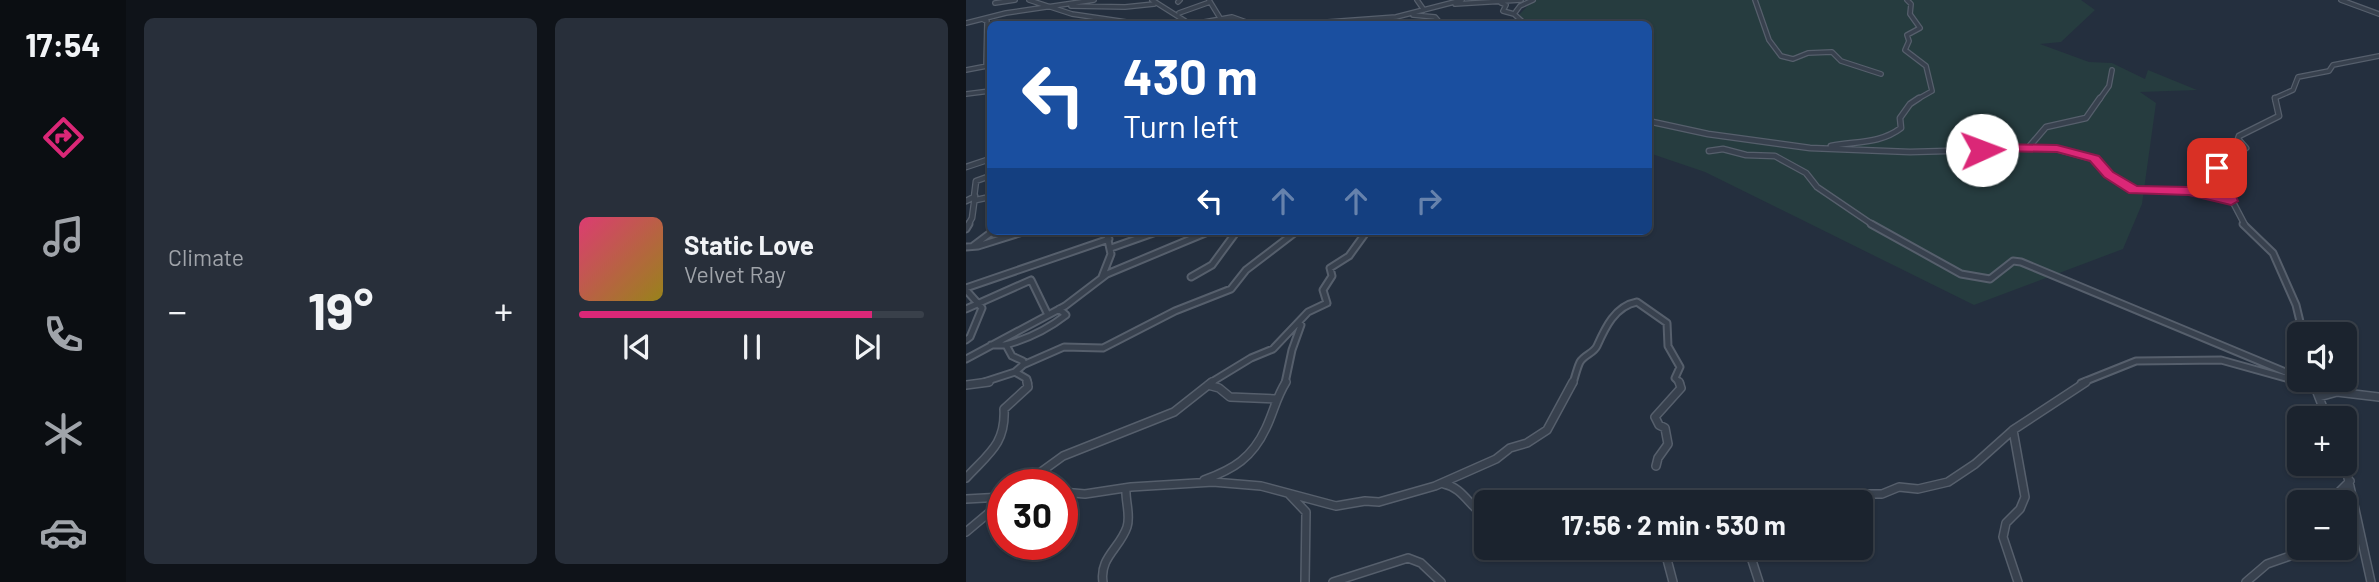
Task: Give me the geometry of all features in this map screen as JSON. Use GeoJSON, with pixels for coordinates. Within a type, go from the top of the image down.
{"type":"FeatureCollection","features":[{"type":"Feature","properties":{"kind":"street"},"geometry":{"type":"LineString","coordinates":[[988,18],[994,5],[1015,0]]}},
{"type":"Feature","properties":{"kind":"street"},"geometry":{"type":"LineString","coordinates":[[1030,0],[1086,17],[1117,21]]}},
{"type":"Feature","properties":{"kind":"street"},"geometry":{"type":"LineString","coordinates":[[1045,0],[1064,5],[1127,7],[1153,2],[1181,20]]}},
{"type":"Feature","properties":{"kind":"street"},"geometry":{"type":"LineString","coordinates":[[966,23],[1094,0]]}},
{"type":"Feature","properties":{"kind":"street"},"geometry":{"type":"LineString","coordinates":[[1417,0],[1424,10]]}},
{"type":"Feature","properties":{"kind":"street"},"geometry":{"type":"LineString","coordinates":[[1406,15],[1462,0]]}},
{"type":"Feature","properties":{"kind":"street"},"geometry":{"type":"LineString","coordinates":[[1514,14],[1520,6],[1533,0]]}},
{"type":"Feature","properties":{"kind":"street"},"geometry":{"type":"LineString","coordinates":[[1755,0],[1769,40],[1781,57],[1793,59],[1808,53],[1832,52],[1841,61],[1881,74]]}},
{"type":"Feature","properties":{"kind":"street"},"geometry":{"type":"LineString","coordinates":[[1829,147],[1842,143],[1881,141],[1890,137],[1901,128],[1900,118],[1908,106],[1931,91],[1926,66],[1905,50],[1909,41],[1907,35],[1920,28],[1910,13],[1912,5],[1907,0]]}},
{"type":"Feature","properties":{"kind":"street"},"geometry":{"type":"LineString","coordinates":[[2341,0],[2379,14]]}},
{"type":"Feature","properties":{"kind":"street"},"geometry":{"type":"LineString","coordinates":[[1179,13],[1210,1],[1220,18]]}},
{"type":"Feature","properties":{"kind":"street"},"geometry":{"type":"LineString","coordinates":[[1447,4],[1519,1]]}},
{"type":"Feature","properties":{"kind":"street"},"geometry":{"type":"LineString","coordinates":[[1505,6],[1519,1]]}},
{"type":"Feature","properties":{"kind":"street"},"geometry":{"type":"LineString","coordinates":[[1179,3],[1181,20]]}},
{"type":"Feature","properties":{"kind":"street"},"geometry":{"type":"LineString","coordinates":[[1501,3],[1505,6]]}},
{"type":"Feature","properties":{"kind":"street"},"geometry":{"type":"LineString","coordinates":[[1505,6],[1503,10],[1514,14],[1520,21]]}},
{"type":"Feature","properties":{"kind":"street"},"geometry":{"type":"LineString","coordinates":[[1335,21],[1406,15],[1435,17],[1438,21]]}},
{"type":"Feature","properties":{"kind":"street"},"geometry":{"type":"LineString","coordinates":[[1206,21],[1220,18],[1260,21]]}},
{"type":"Feature","properties":{"kind":"street"},"geometry":{"type":"LineString","coordinates":[[980,20],[986,20],[987,23]]}},
{"type":"Feature","properties":{"kind":"street"},"geometry":{"type":"LineString","coordinates":[[2301,322],[2297,305],[2273,253],[2245,226],[2217,168],[2246,148],[2238,139],[2239,136],[2279,116],[2275,98],[2293,90],[2299,77],[2327,71],[2333,65],[2379,56]]}},
{"type":"Feature","properties":{"kind":"street"},"geometry":{"type":"LineString","coordinates":[[966,69],[987,66]]}},
{"type":"Feature","properties":{"kind":"street"},"geometry":{"type":"LineString","coordinates":[[2028,148],[2046,127],[2085,119],[2110,83],[2112,70]]}},
{"type":"Feature","properties":{"kind":"street"},"geometry":{"type":"LineString","coordinates":[[966,94],[987,91]]}},
{"type":"Feature","properties":{"kind":"street"},"geometry":{"type":"LineString","coordinates":[[1652,122],[1722,136],[1810,148],[1910,152],[2057,149],[2092,158],[2109,175],[2134,190],[2189,191],[2231,201]]}},
{"type":"Feature","properties":{"kind":"street"},"geometry":{"type":"LineString","coordinates":[[1709,151],[1738,150],[1746,155],[1775,156],[1806,173],[1817,187],[1862,218],[1961,274],[1990,279],[2013,261],[2021,262],[2287,373]]}},
{"type":"Feature","properties":{"kind":"street"},"geometry":{"type":"LineString","coordinates":[[966,167],[987,160]]}},
{"type":"Feature","properties":{"kind":"street"},"geometry":{"type":"LineString","coordinates":[[970,182],[987,177]]}},
{"type":"Feature","properties":{"kind":"street"},"geometry":{"type":"LineString","coordinates":[[966,229],[972,218],[978,180]]}},
{"type":"Feature","properties":{"kind":"street"},"geometry":{"type":"LineString","coordinates":[[966,201],[975,197],[987,197]]}},
{"type":"Feature","properties":{"kind":"street"},"geometry":{"type":"LineString","coordinates":[[968,248],[987,235]]}},
{"type":"Feature","properties":{"kind":"street"},"geometry":{"type":"LineString","coordinates":[[968,248],[1012,235]]}},
{"type":"Feature","properties":{"kind":"street"},"geometry":{"type":"LineString","coordinates":[[1102,278],[1111,257],[1108,235]]}},
{"type":"Feature","properties":{"kind":"street"},"geometry":{"type":"LineString","coordinates":[[1111,247],[1147,235]]}},
{"type":"Feature","properties":{"kind":"street"},"geometry":{"type":"LineString","coordinates":[[966,359],[985,346],[1080,297],[1102,278],[1201,235]]}},
{"type":"Feature","properties":{"kind":"street"},"geometry":{"type":"LineString","coordinates":[[1191,277],[1212,265],[1234,235]]}},
{"type":"Feature","properties":{"kind":"street"},"geometry":{"type":"LineString","coordinates":[[966,385],[986,383],[1064,348],[1096,349],[1108,346],[1175,312],[1231,289],[1245,270],[1292,235]]}},
{"type":"Feature","properties":{"kind":"street"},"geometry":{"type":"LineString","coordinates":[[1045,469],[1063,456],[1098,440],[1174,412],[1208,385],[1249,359],[1273,349],[1310,311],[1327,303],[1323,290],[1332,276],[1330,268],[1349,256],[1364,235]]}},
{"type":"Feature","properties":{"kind":"street"},"geometry":{"type":"LineString","coordinates":[[966,340],[970,337],[982,308],[966,289],[1109,239]]}},
{"type":"Feature","properties":{"kind":"street"},"geometry":{"type":"LineString","coordinates":[[966,309],[1032,280],[1048,315]]}},
{"type":"Feature","properties":{"kind":"street"},"geometry":{"type":"LineString","coordinates":[[1078,493],[1201,482],[1261,486],[1341,506],[1385,500],[1438,485],[1496,459],[1510,448],[1527,443],[1547,430],[1570,391],[1581,360],[1596,349],[1599,336],[1607,324],[1626,305],[1635,302],[1667,323],[1668,346],[1680,367],[1675,378],[1681,388],[1655,417],[1659,425],[1665,428],[1669,446],[1667,452],[1658,458],[1656,466]]}},
{"type":"Feature","properties":{"kind":"street"},"geometry":{"type":"LineString","coordinates":[[985,346],[1005,345],[1051,326],[1066,314],[1059,309]]}},
{"type":"Feature","properties":{"kind":"street"},"geometry":{"type":"LineString","coordinates":[[1201,482],[1232,470],[1251,454],[1266,429],[1275,399],[1288,379],[1292,350],[1302,320]]}},
{"type":"Feature","properties":{"kind":"street"},"geometry":{"type":"LineString","coordinates":[[1005,345],[1012,356],[1023,361],[1023,365]]}},
{"type":"Feature","properties":{"kind":"street"},"geometry":{"type":"LineString","coordinates":[[1873,495],[1899,487],[1917,489],[1948,482],[1975,464],[2013,430],[2084,381],[2136,361],[2221,360],[2287,377]]}},
{"type":"Feature","properties":{"kind":"street"},"geometry":{"type":"LineString","coordinates":[[966,478],[999,443],[1005,427],[1005,407],[1028,387],[1027,379],[1015,372]]}},
{"type":"Feature","properties":{"kind":"street"},"geometry":{"type":"LineString","coordinates":[[1208,385],[1219,388],[1227,396],[1275,399]]}},
{"type":"Feature","properties":{"kind":"street"},"geometry":{"type":"LineString","coordinates":[[2316,392],[2322,406]]}},
{"type":"Feature","properties":{"kind":"street"},"geometry":{"type":"LineString","coordinates":[[2319,397],[2337,392],[2379,397]]}},
{"type":"Feature","properties":{"kind":"street"},"geometry":{"type":"LineString","coordinates":[[2013,430],[2025,497],[2023,506],[2007,522],[2003,532],[2007,554],[2018,582]]}},
{"type":"Feature","properties":{"kind":"street"},"geometry":{"type":"LineString","coordinates":[[2349,476],[2371,582]]}},
{"type":"Feature","properties":{"kind":"street"},"geometry":{"type":"LineString","coordinates":[[2341,490],[2350,481]]}},
{"type":"Feature","properties":{"kind":"street"},"geometry":{"type":"LineString","coordinates":[[1438,485],[1455,486],[1474,509]]}},
{"type":"Feature","properties":{"kind":"street"},"geometry":{"type":"LineString","coordinates":[[1103,582],[1101,574],[1105,563],[1128,524],[1126,488]]}},
{"type":"Feature","properties":{"kind":"street"},"geometry":{"type":"LineString","coordinates":[[1287,493],[1306,512],[1305,582]]}},
{"type":"Feature","properties":{"kind":"street"},"geometry":{"type":"LineString","coordinates":[[966,499],[987,499]]}},
{"type":"Feature","properties":{"kind":"street"},"geometry":{"type":"LineString","coordinates":[[966,532],[987,513]]}},
{"type":"Feature","properties":{"kind":"street"},"geometry":{"type":"LineString","coordinates":[[2246,582],[2255,572],[2287,556]]}},
{"type":"Feature","properties":{"kind":"street"},"geometry":{"type":"LineString","coordinates":[[1333,582],[1405,558],[1421,563],[1441,582]]}},
{"type":"Feature","properties":{"kind":"street"},"geometry":{"type":"LineString","coordinates":[[1667,560],[1673,582]]}},
{"type":"Feature","properties":{"kind":"street"},"geometry":{"type":"LineString","coordinates":[[1752,560],[1759,582]]}},
{"type":"Feature","properties":{"kind":"green space"},"geometry":{"type":"Polygon","coordinates":[[[1533,0],[2081,0],[2095,10],[2061,42],[2040,44],[2089,62],[2112,63],[2145,79],[2148,70],[2197,90],[2140,92],[2156,103],[2142,204],[2123,249],[1974,305],[1705,172],[1652,154],[1652,21],[1527,21],[1519,15],[1533,0]]]}},
{"type":"Feature","properties":{"kind":"route"},"geometry":{"type":"LineString","coordinates":[[1982,150],[2057,149],[2097,160],[2104,171],[2134,190],[2189,191],[2231,201],[2217,168]]}}]}
